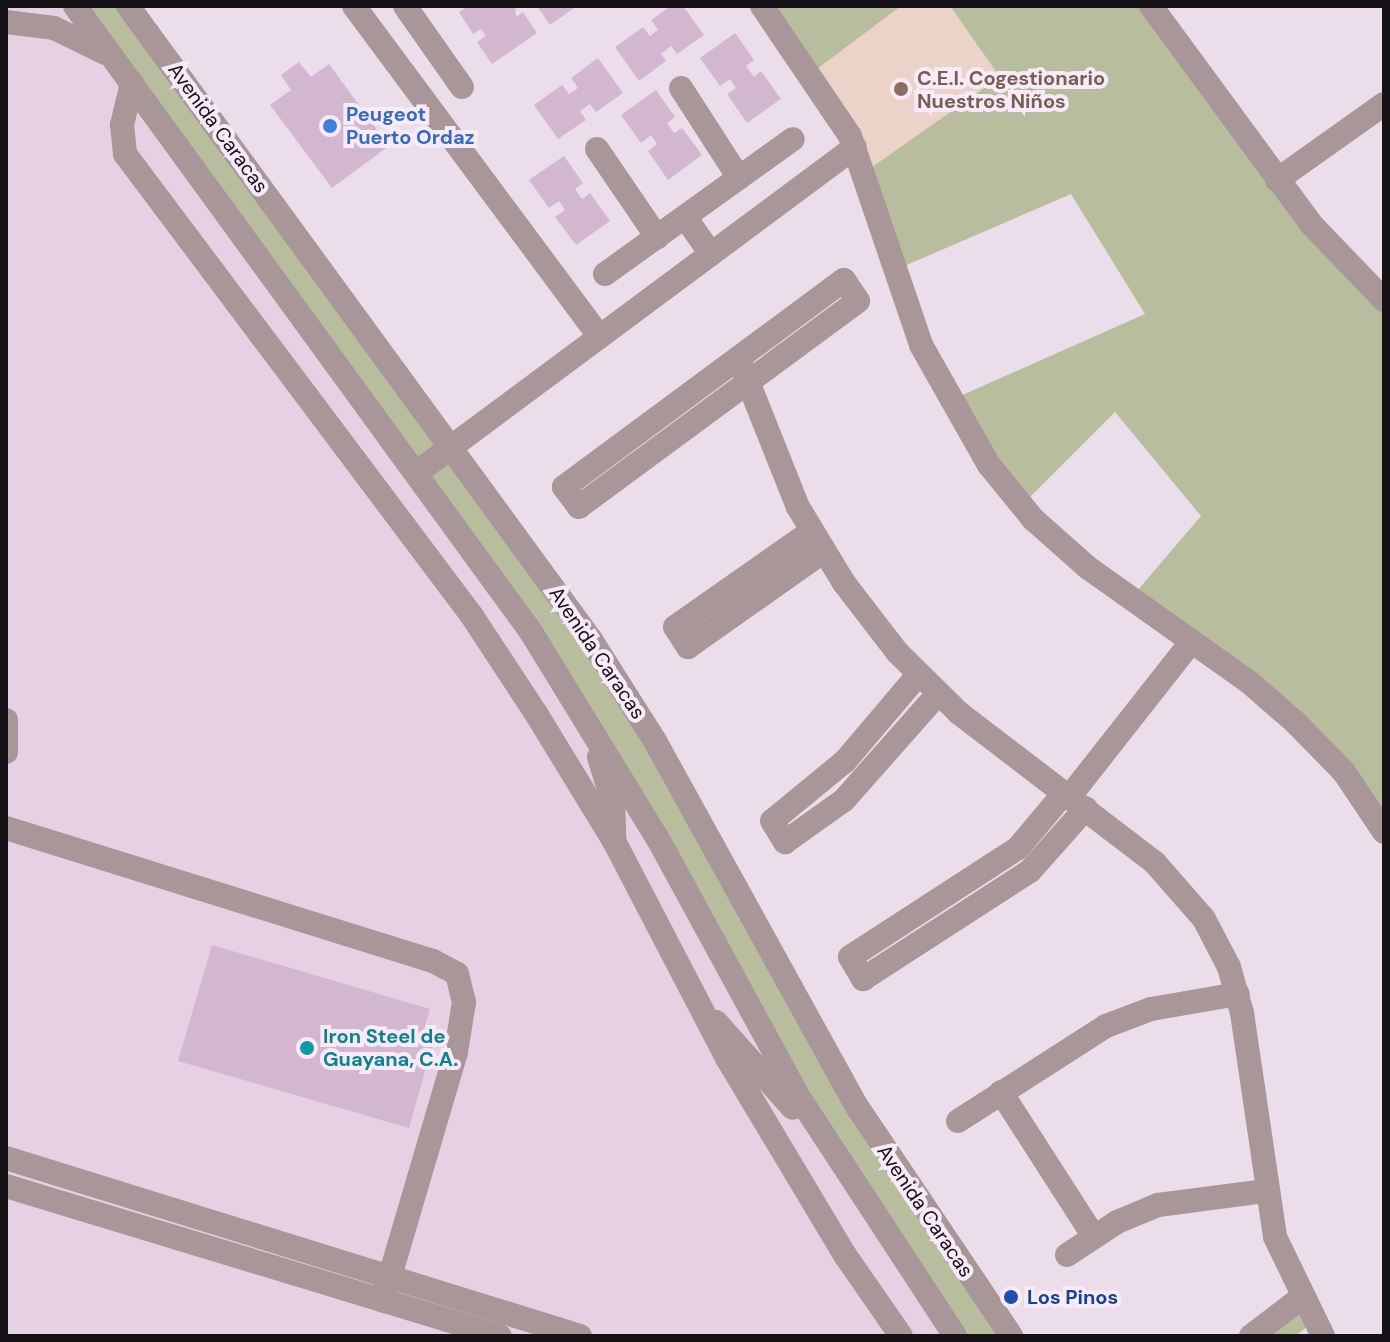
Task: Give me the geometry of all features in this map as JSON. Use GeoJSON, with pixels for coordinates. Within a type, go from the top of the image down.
{"type":"FeatureCollection","features":[{"type":"Feature","properties":{"kind":"street"},"geometry":{"type":"LineString","coordinates":[[75,6],[419,471],[587,718],[800,1099],[955,1336]]}},
{"type":"Feature","properties":{"kind":"street"},"geometry":{"type":"LineString","coordinates":[[354,6],[600,337]]}},
{"type":"Feature","properties":{"kind":"street"},"geometry":{"type":"LineString","coordinates":[[762,6],[855,147],[921,345],[969,436],[1057,541],[1192,641],[1319,744],[1384,832]]}},
{"type":"Feature","properties":{"kind":"street"},"geometry":{"type":"LineString","coordinates":[[1151,6],[1277,180],[1337,256],[1384,300]]}},
{"type":"Feature","properties":{"kind":"street","name":"Avenida Caracas"},"geometry":{"type":"LineString","coordinates":[[131,8],[452,446],[632,704],[858,1108],[1011,1336]]}},
{"type":"Feature","properties":{"kind":"street"},"geometry":{"type":"LineString","coordinates":[[374,34],[409,8],[462,87]]}},
{"type":"Feature","properties":{"kind":"street"},"geometry":{"type":"LineString","coordinates":[[6,22],[74,34],[114,58]]}},
{"type":"Feature","properties":{"kind":"street"},"geometry":{"type":"LineString","coordinates":[[132,83],[122,125],[125,154],[472,616],[614,841],[727,1058],[837,1241],[901,1336]]}},
{"type":"Feature","properties":{"kind":"street"},"geometry":{"type":"LineString","coordinates":[[681,88],[739,178]]}},
{"type":"Feature","properties":{"kind":"street"},"geometry":{"type":"LineString","coordinates":[[1277,180],[1384,104]]}},
{"type":"Feature","properties":{"kind":"street"},"geometry":{"type":"LineString","coordinates":[[605,274],[793,139]]}},
{"type":"Feature","properties":{"kind":"street"},"geometry":{"type":"LineString","coordinates":[[419,471],[855,147]]}},
{"type":"Feature","properties":{"kind":"street"},"geometry":{"type":"LineString","coordinates":[[597,149],[657,237]]}},
{"type":"Feature","properties":{"kind":"street"},"geometry":{"type":"LineString","coordinates":[[716,195],[741,231]]}},
{"type":"Feature","properties":{"kind":"street"},"geometry":{"type":"LineString","coordinates":[[685,217],[711,254]]}},
{"type":"Feature","properties":{"kind":"street"},"geometry":{"type":"LineString","coordinates":[[743,371],[579,507],[564,487],[743,371]]}},
{"type":"Feature","properties":{"kind":"street"},"geometry":{"type":"LineString","coordinates":[[743,371],[783,477],[818,541],[918,675],[937,695],[1073,799],[1181,890],[1219,945],[1238,994],[1275,1237],[1313,1332]]}},
{"type":"Feature","properties":{"kind":"street"},"geometry":{"type":"LineString","coordinates":[[818,541],[688,647],[675,627],[818,541]]}},
{"type":"Feature","properties":{"kind":"street"},"geometry":{"type":"LineString","coordinates":[[1073,799],[1018,848],[850,957],[863,979],[1030,871],[1073,799],[1192,641]]}},
{"type":"Feature","properties":{"kind":"street"},"geometry":{"type":"LineString","coordinates":[[918,675],[845,761],[772,821],[785,842],[844,800],[937,695]]}},
{"type":"Feature","properties":{"kind":"street"},"geometry":{"type":"LineString","coordinates":[[587,718],[613,802],[614,841]]}},
{"type":"Feature","properties":{"kind":"street"},"geometry":{"type":"LineString","coordinates":[[6,752],[7,723]]}},
{"type":"Feature","properties":{"kind":"street"},"geometry":{"type":"LineString","coordinates":[[6,828],[433,961],[457,974],[464,1002],[456,1052],[386,1288]]}},
{"type":"Feature","properties":{"kind":"street"},"geometry":{"type":"LineString","coordinates":[[958,1121],[1079,1041],[1128,1016],[1238,994]]}},
{"type":"Feature","properties":{"kind":"street"},"geometry":{"type":"LineString","coordinates":[[703,1009],[842,1164]]}},
{"type":"Feature","properties":{"kind":"street"},"geometry":{"type":"LineString","coordinates":[[1001,1092],[1094,1237]]}},
{"type":"Feature","properties":{"kind":"street"},"geometry":{"type":"LineString","coordinates":[[6,1158],[386,1288],[500,1336]]}},
{"type":"Feature","properties":{"kind":"street"},"geometry":{"type":"LineString","coordinates":[[6,1186],[386,1288],[580,1336]]}},
{"type":"Feature","properties":{"kind":"street"},"geometry":{"type":"LineString","coordinates":[[1067,1255],[1094,1237],[1158,1205],[1266,1191]]}},
{"type":"Feature","properties":{"kind":"street"},"geometry":{"type":"LineString","coordinates":[[1251,1336],[1301,1298]]}},
{"type":"Feature","properties":{"kind":"shaded area"},"geometry":{"type":"Polygon","coordinates":[[[6,6],[74,6],[473,547],[955,1336],[6,1336],[6,6]]]}},
{"type":"Feature","properties":{"kind":"shaded area","name":"C.E.I. Cogestionario Nuestros Niños"},"geometry":{"type":"Polygon","coordinates":[[[901,6],[950,6],[1001,76],[865,172],[809,75],[901,6]]]}},
{"type":"Feature","properties":{"kind":"green space"},"geometry":{"type":"Polygon","coordinates":[[[74,6],[128,6],[591,640],[775,958],[1011,1336],[955,1336],[613,762],[74,6]]]}},
{"type":"Feature","properties":{"kind":"green space"},"geometry":{"type":"Polygon","coordinates":[[[762,6],[901,6],[809,75],[762,6]]]}},
{"type":"Feature","properties":{"kind":"green space"},"geometry":{"type":"Polygon","coordinates":[[[950,6],[1151,6],[1384,300],[1384,832],[1344,772],[1131,598],[1201,516],[1115,412],[1022,505],[949,401],[1145,314],[1071,194],[895,270],[865,172],[1000,77],[950,6]]]}},
{"type":"Feature","properties":{"kind":"green space"},"geometry":{"type":"Polygon","coordinates":[[[1302,1299],[1314,1322],[1295,1336],[1252,1336],[1302,1299]]]}},
{"type":"Feature","properties":{"kind":"building"},"geometry":{"type":"Polygon","coordinates":[[[468,6],[515,6],[516,17],[523,12],[537,33],[492,64],[477,42],[486,36],[481,29],[473,34],[459,12],[468,6]]]}},
{"type":"Feature","properties":{"kind":"building"},"geometry":{"type":"Polygon","coordinates":[[[537,6],[577,6],[550,25],[537,6]]]}},
{"type":"Feature","properties":{"kind":"building"},"geometry":{"type":"Polygon","coordinates":[[[671,6],[683,6],[704,35],[677,54],[671,46],[661,54],[666,61],[639,81],[615,47],[643,27],[650,36],[658,30],[651,20],[671,6]]]}},
{"type":"Feature","properties":{"kind":"building"},"geometry":{"type":"Polygon","coordinates":[[[735,33],[754,60],[746,66],[754,77],[761,71],[781,99],[747,123],[727,94],[736,88],[730,79],[720,86],[700,58],[735,33]]]}},
{"type":"Feature","properties":{"kind":"building"},"geometry":{"type":"Polygon","coordinates":[[[598,58],[623,93],[596,112],[590,104],[580,111],[586,120],[558,139],[534,105],[562,85],[569,94],[578,88],[571,78],[598,58]]]}},
{"type":"Feature","properties":{"kind":"building","name":"Peugeot Puerto Ordaz"},"geometry":{"type":"Polygon","coordinates":[[[299,62],[311,77],[329,64],[389,146],[332,188],[270,105],[291,90],[281,75],[299,62]]]}},
{"type":"Feature","properties":{"kind":"building"},"geometry":{"type":"Polygon","coordinates":[[[656,90],[675,117],[667,123],[674,133],[682,128],[702,155],[668,180],[648,151],[657,144],[651,135],[641,143],[621,115],[656,90]]]}},
{"type":"Feature","properties":{"kind":"building"},"geometry":{"type":"Polygon","coordinates":[[[564,156],[583,183],[575,189],[582,199],[590,193],[610,221],[576,245],[555,217],[565,210],[559,201],[549,208],[529,180],[564,156]]]}},
{"type":"Feature","properties":{"kind":"building","name":"Iron Steel de Guayana, C.A."},"geometry":{"type":"Polygon","coordinates":[[[212,945],[430,1009],[423,1032],[435,1036],[409,1128],[178,1061],[212,945]]]}},
{"type":"Feature","properties":{"kind":"place","name":"C.E.I. Cogestionario Nuestros Niños"},"geometry":{"type":"Point","coordinates":[901,89]}},
{"type":"Feature","properties":{"kind":"place","name":"Peugeot Puerto Ordaz"},"geometry":{"type":"Point","coordinates":[330,126]}},
{"type":"Feature","properties":{"kind":"place","name":"Iron Steel de Guayana, C.A."},"geometry":{"type":"Point","coordinates":[307,1048]}},
{"type":"Feature","properties":{"kind":"place","name":"Los Pinos"},"geometry":{"type":"Point","coordinates":[1011,1297]}}]}
